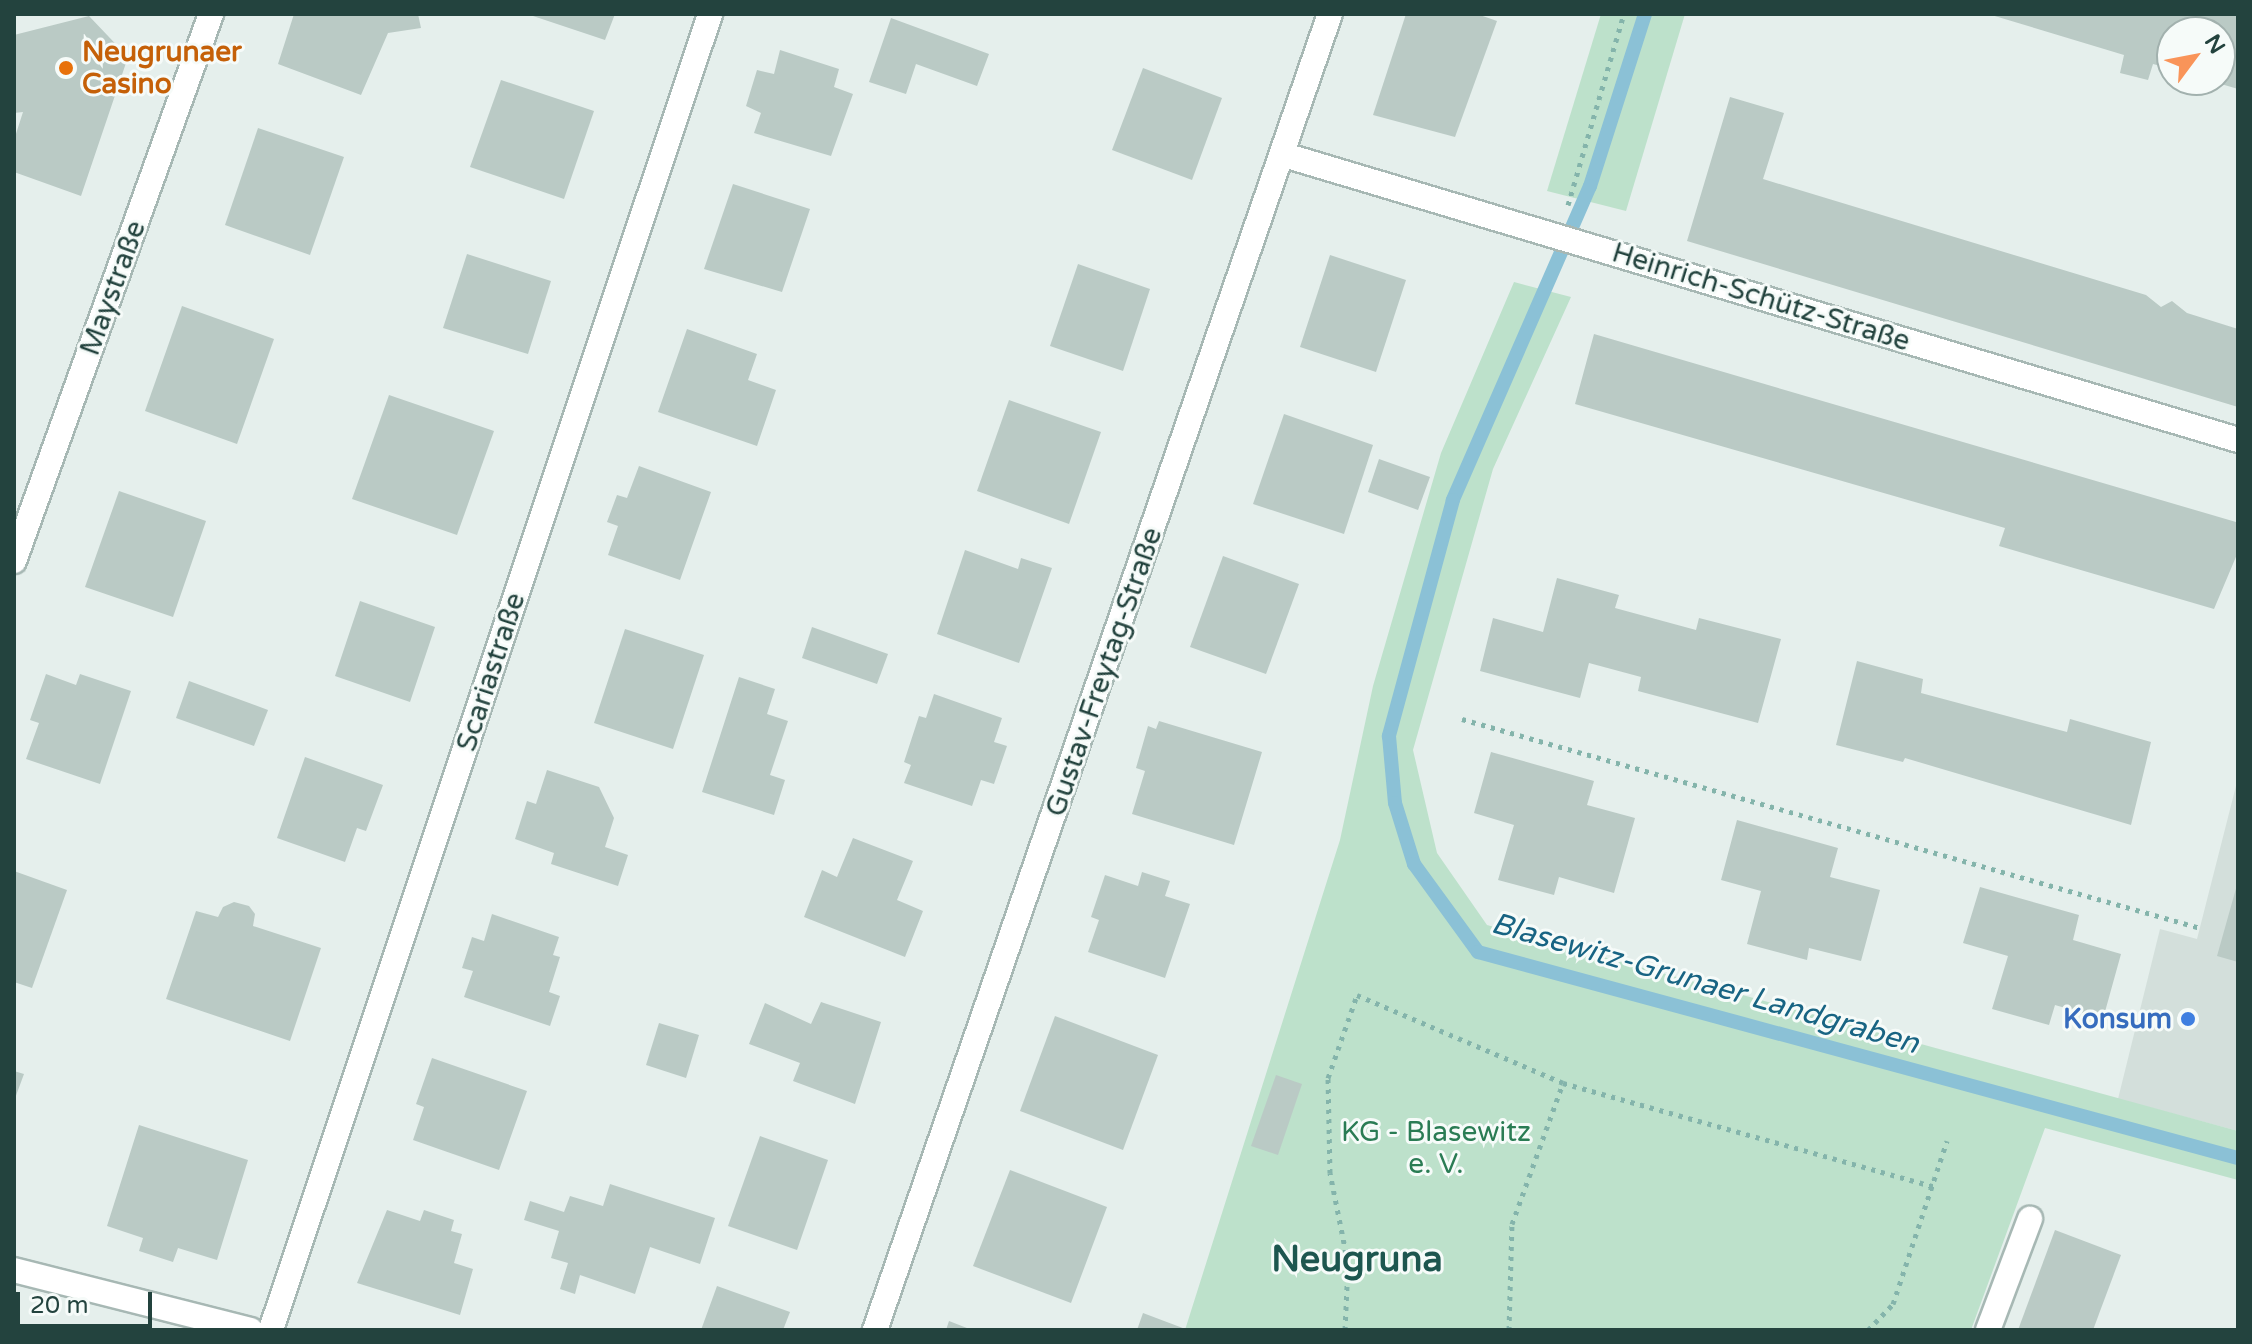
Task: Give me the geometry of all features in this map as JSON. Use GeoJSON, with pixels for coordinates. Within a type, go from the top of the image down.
{"type":"FeatureCollection","features":[{"type":"Feature","properties":{"kind":"street","name":"Maystraße"},"geometry":{"type":"LineString","coordinates":[[14,561],[211,14]]}},
{"type":"Feature","properties":{"kind":"street","name":"Scariastraße"},"geometry":{"type":"LineString","coordinates":[[271,1330],[710,14]]}},
{"type":"Feature","properties":{"kind":"street","name":"Gustav-Freytag-Straße"},"geometry":{"type":"LineString","coordinates":[[875,1330],[1284,155],[1330,14]]}},
{"type":"Feature","properties":{"kind":"street","name":"Heinrich-Schütz-Straße"},"geometry":{"type":"LineString","coordinates":[[1284,155],[2238,440]]}},
{"type":"Feature","properties":{"kind":"street"},"geometry":{"type":"LineString","coordinates":[[1988,1330],[2030,1219]]}},
{"type":"Feature","properties":{"kind":"street"},"geometry":{"type":"LineString","coordinates":[[14,1270],[251,1330]]}},
{"type":"Feature","properties":{"kind":"path"},"geometry":{"type":"LineString","coordinates":[[1557,237],[1624,14]]}},
{"type":"Feature","properties":{"kind":"path"},"geometry":{"type":"LineString","coordinates":[[1462,719],[2200,928]]}},
{"type":"Feature","properties":{"kind":"path"},"geometry":{"type":"LineString","coordinates":[[1345,1330],[1348,1263],[1330,1173],[1328,1078],[1357,995],[1563,1083],[1933,1186]]}},
{"type":"Feature","properties":{"kind":"path"},"geometry":{"type":"LineString","coordinates":[[1509,1330],[1512,1224],[1563,1083]]}},
{"type":"Feature","properties":{"kind":"path"},"geometry":{"type":"LineString","coordinates":[[1868,1330],[1893,1304],[1947,1141]]}},
{"type":"Feature","properties":{"kind":"shaded area","name":"Konsum"},"geometry":{"type":"Polygon","coordinates":[[[2238,778],[2238,1131],[2118,1099],[2160,929],[2197,939],[2238,778]]]}},
{"type":"Feature","properties":{"kind":"green space"},"geometry":{"type":"Polygon","coordinates":[[[1601,14],[1685,14],[1626,211],[1547,191],[1601,14]]]}},
{"type":"Feature","properties":{"kind":"green space","name":"KG - Blasewitz e. V."},"geometry":{"type":"Polygon","coordinates":[[[1514,282],[1571,297],[1493,469],[1413,750],[1437,853],[1487,925],[2238,1131],[2238,1180],[2045,1128],[1971,1330],[1185,1330],[1340,840],[1373,686],[1441,453],[1514,282]]]}},
{"type":"Feature","properties":{"kind":"building"},"geometry":{"type":"Polygon","coordinates":[[[294,14],[418,14],[421,28],[388,33],[361,95],[278,64],[294,14]]]}},
{"type":"Feature","properties":{"kind":"building"},"geometry":{"type":"Polygon","coordinates":[[[527,14],[615,14],[605,40],[527,14]]]}},
{"type":"Feature","properties":{"kind":"building"},"geometry":{"type":"Polygon","coordinates":[[[1406,14],[1477,14],[1497,21],[1455,137],[1373,115],[1406,14]]]}},
{"type":"Feature","properties":{"kind":"building"},"geometry":{"type":"Polygon","coordinates":[[[1988,14],[2238,14],[2238,89],[2236,16],[2156,16],[2156,65],[2153,64],[2148,80],[2120,73],[2124,55],[1988,14]]]}},
{"type":"Feature","properties":{"kind":"building"},"geometry":{"type":"Polygon","coordinates":[[[89,16],[128,57],[81,196],[14,172],[14,140],[23,112],[14,113],[14,35],[89,16]]]}},
{"type":"Feature","properties":{"kind":"building"},"geometry":{"type":"Polygon","coordinates":[[[891,18],[989,54],[977,86],[916,64],[906,94],[869,82],[891,18]]]}},
{"type":"Feature","properties":{"kind":"building"},"geometry":{"type":"Polygon","coordinates":[[[780,50],[839,69],[834,87],[853,94],[831,156],[754,133],[761,113],[746,106],[757,70],[774,74],[780,50]]]}},
{"type":"Feature","properties":{"kind":"building"},"geometry":{"type":"Polygon","coordinates":[[[1143,68],[1222,98],[1192,180],[1112,150],[1143,68]]]}},
{"type":"Feature","properties":{"kind":"building"},"geometry":{"type":"Polygon","coordinates":[[[501,80],[594,111],[564,199],[470,167],[501,80]]]}},
{"type":"Feature","properties":{"kind":"building"},"geometry":{"type":"Polygon","coordinates":[[[1730,97],[1784,113],[1763,179],[2146,295],[2161,307],[2172,301],[2187,313],[2238,329],[2238,407],[1687,241],[1730,97]]]}},
{"type":"Feature","properties":{"kind":"building"},"geometry":{"type":"Polygon","coordinates":[[[258,128],[344,157],[310,255],[225,225],[258,128]]]}},
{"type":"Feature","properties":{"kind":"building"},"geometry":{"type":"Polygon","coordinates":[[[733,184],[810,209],[782,292],[704,269],[733,184]]]}},
{"type":"Feature","properties":{"kind":"building"},"geometry":{"type":"Polygon","coordinates":[[[467,254],[551,281],[528,354],[443,328],[467,254]]]}},
{"type":"Feature","properties":{"kind":"building"},"geometry":{"type":"Polygon","coordinates":[[[1330,255],[1406,280],[1376,372],[1300,347],[1330,255]]]}},
{"type":"Feature","properties":{"kind":"building"},"geometry":{"type":"Polygon","coordinates":[[[1078,264],[1150,289],[1123,371],[1050,346],[1078,264]]]}},
{"type":"Feature","properties":{"kind":"building"},"geometry":{"type":"Polygon","coordinates":[[[182,306],[274,339],[237,444],[145,411],[182,306]]]}},
{"type":"Feature","properties":{"kind":"building"},"geometry":{"type":"Polygon","coordinates":[[[687,329],[757,354],[748,380],[776,390],[757,446],[658,412],[687,329]]]}},
{"type":"Feature","properties":{"kind":"building"},"geometry":{"type":"Polygon","coordinates":[[[1594,334],[2236,522],[2238,552],[2214,609],[1999,546],[2005,528],[1575,404],[1594,334]]]}},
{"type":"Feature","properties":{"kind":"building"},"geometry":{"type":"Polygon","coordinates":[[[389,395],[494,431],[457,535],[352,499],[389,395]]]}},
{"type":"Feature","properties":{"kind":"building"},"geometry":{"type":"Polygon","coordinates":[[[1009,400],[1101,432],[1069,524],[977,491],[1009,400]]]}},
{"type":"Feature","properties":{"kind":"building"},"geometry":{"type":"Polygon","coordinates":[[[1284,414],[1373,445],[1344,534],[1253,504],[1284,414]]]}},
{"type":"Feature","properties":{"kind":"building"},"geometry":{"type":"Polygon","coordinates":[[[1379,459],[1430,477],[1418,510],[1368,492],[1379,459]]]}},
{"type":"Feature","properties":{"kind":"building"},"geometry":{"type":"Polygon","coordinates":[[[639,466],[711,492],[680,580],[608,555],[618,526],[607,522],[617,495],[627,498],[639,466]]]}},
{"type":"Feature","properties":{"kind":"building"},"geometry":{"type":"Polygon","coordinates":[[[119,491],[206,521],[173,617],[85,587],[119,491]]]}},
{"type":"Feature","properties":{"kind":"building"},"geometry":{"type":"Polygon","coordinates":[[[965,550],[1018,569],[1021,558],[1052,568],[1019,663],[937,634],[965,550]]]}},
{"type":"Feature","properties":{"kind":"building"},"geometry":{"type":"Polygon","coordinates":[[[1223,556],[1299,584],[1266,674],[1190,647],[1223,556]]]}},
{"type":"Feature","properties":{"kind":"building"},"geometry":{"type":"Polygon","coordinates":[[[1557,578],[1619,595],[1615,608],[1696,630],[1699,618],[1781,639],[1758,723],[1638,691],[1641,677],[1589,663],[1580,698],[1480,671],[1493,618],[1543,632],[1557,578]]]}},
{"type":"Feature","properties":{"kind":"building"},"geometry":{"type":"Polygon","coordinates":[[[360,601],[435,627],[410,702],[335,676],[360,601]]]}},
{"type":"Feature","properties":{"kind":"building"},"geometry":{"type":"Polygon","coordinates":[[[812,627],[888,654],[877,684],[802,658],[812,627]]]}},
{"type":"Feature","properties":{"kind":"building"},"geometry":{"type":"Polygon","coordinates":[[[625,629],[704,655],[673,749],[594,723],[625,629]]]}},
{"type":"Feature","properties":{"kind":"building"},"geometry":{"type":"Polygon","coordinates":[[[1857,661],[1923,679],[1921,693],[2067,732],[2070,719],[2151,742],[2131,825],[1905,758],[1903,762],[1836,745],[1857,661]]]}},
{"type":"Feature","properties":{"kind":"building"},"geometry":{"type":"Polygon","coordinates":[[[46,674],[76,685],[80,674],[131,691],[100,784],[26,759],[39,723],[30,720],[46,674]]]}},
{"type":"Feature","properties":{"kind":"building"},"geometry":{"type":"Polygon","coordinates":[[[739,677],[775,689],[767,714],[788,721],[770,775],[785,780],[774,815],[702,792],[739,677]]]}},
{"type":"Feature","properties":{"kind":"building"},"geometry":{"type":"Polygon","coordinates":[[[189,681],[268,710],[254,746],[176,718],[189,681]]]}},
{"type":"Feature","properties":{"kind":"building"},"geometry":{"type":"Polygon","coordinates":[[[934,694],[1002,718],[994,742],[1007,746],[994,784],[981,780],[972,806],[904,783],[911,765],[904,762],[919,716],[926,718],[934,694]]]}},
{"type":"Feature","properties":{"kind":"building"},"geometry":{"type":"Polygon","coordinates":[[[1159,721],[1262,752],[1234,845],[1132,814],[1145,771],[1136,768],[1148,726],[1156,729],[1159,721]]]}},
{"type":"Feature","properties":{"kind":"building"},"geometry":{"type":"Polygon","coordinates":[[[1491,752],[1594,781],[1587,805],[1635,818],[1614,893],[1559,877],[1554,895],[1498,880],[1514,825],[1474,813],[1491,752]]]}},
{"type":"Feature","properties":{"kind":"building"},"geometry":{"type":"Polygon","coordinates":[[[305,757],[383,785],[366,831],[357,828],[345,862],[277,838],[305,757]]]}},
{"type":"Feature","properties":{"kind":"building"},"geometry":{"type":"Polygon","coordinates":[[[547,770],[599,787],[614,818],[605,847],[628,855],[618,886],[551,864],[554,853],[515,839],[527,801],[536,804],[547,770]]]}},
{"type":"Feature","properties":{"kind":"building"},"geometry":{"type":"Polygon","coordinates":[[[1737,820],[1838,848],[1830,877],[1880,890],[1861,961],[1809,948],[1807,960],[1747,944],[1761,891],[1721,880],[1737,820]]]}},
{"type":"Feature","properties":{"kind":"building"},"geometry":{"type":"Polygon","coordinates":[[[853,838],[913,861],[897,900],[923,911],[905,957],[804,917],[822,870],[837,877],[853,838]]]}},
{"type":"Feature","properties":{"kind":"building"},"geometry":{"type":"Polygon","coordinates":[[[14,871],[67,890],[32,988],[14,982],[14,871]]]}},
{"type":"Feature","properties":{"kind":"building"},"geometry":{"type":"Polygon","coordinates":[[[1142,872],[1170,881],[1165,896],[1190,904],[1165,978],[1088,952],[1099,920],[1091,917],[1105,875],[1138,886],[1142,872]]]}},
{"type":"Feature","properties":{"kind":"building"},"geometry":{"type":"Polygon","coordinates":[[[2238,885],[2238,962],[2217,956],[2238,885]]]}},
{"type":"Feature","properties":{"kind":"building"},"geometry":{"type":"Polygon","coordinates":[[[1980,887],[2079,915],[2073,940],[2121,954],[2103,1019],[2055,1005],[2049,1025],[1992,1009],[2008,956],[1963,943],[1980,887]]]}},
{"type":"Feature","properties":{"kind":"building"},"geometry":{"type":"Polygon","coordinates":[[[234,902],[249,906],[255,914],[253,926],[321,948],[290,1041],[166,999],[196,911],[218,917],[223,907],[234,902]]]}},
{"type":"Feature","properties":{"kind":"building"},"geometry":{"type":"Polygon","coordinates":[[[492,914],[559,937],[553,955],[560,957],[549,992],[560,996],[550,1026],[464,997],[473,971],[462,968],[472,937],[484,941],[492,914]]]}},
{"type":"Feature","properties":{"kind":"building"},"geometry":{"type":"Polygon","coordinates":[[[821,1002],[881,1022],[855,1104],[793,1081],[800,1063],[749,1044],[765,1003],[811,1024],[821,1002]]]}},
{"type":"Feature","properties":{"kind":"building"},"geometry":{"type":"Polygon","coordinates":[[[1055,1016],[1158,1055],[1123,1150],[1020,1111],[1055,1016]]]}},
{"type":"Feature","properties":{"kind":"building"},"geometry":{"type":"Polygon","coordinates":[[[659,1023],[699,1035],[686,1078],[646,1065],[659,1023]]]}},
{"type":"Feature","properties":{"kind":"building"},"geometry":{"type":"Polygon","coordinates":[[[432,1058],[527,1091],[499,1170],[413,1140],[424,1107],[416,1104],[432,1058]]]}},
{"type":"Feature","properties":{"kind":"building"},"geometry":{"type":"Polygon","coordinates":[[[14,1071],[24,1074],[14,1101],[14,1071]]]}},
{"type":"Feature","properties":{"kind":"building"},"geometry":{"type":"Polygon","coordinates":[[[1276,1075],[1302,1084],[1278,1155],[1251,1146],[1276,1075]]]}},
{"type":"Feature","properties":{"kind":"building"},"geometry":{"type":"Polygon","coordinates":[[[139,1125],[248,1160],[217,1260],[178,1248],[173,1262],[139,1251],[143,1238],[107,1226],[139,1125]]]}},
{"type":"Feature","properties":{"kind":"building"},"geometry":{"type":"Polygon","coordinates":[[[760,1136],[828,1160],[797,1250],[728,1226],[760,1136]]]}},
{"type":"Feature","properties":{"kind":"building"},"geometry":{"type":"Polygon","coordinates":[[[1010,1170],[1107,1207],[1071,1303],[973,1266],[1010,1170]]]}},
{"type":"Feature","properties":{"kind":"building"},"geometry":{"type":"Polygon","coordinates":[[[610,1184],[715,1218],[700,1264],[650,1247],[635,1294],[580,1275],[575,1294],[560,1289],[568,1263],[551,1258],[559,1231],[524,1220],[530,1201],[564,1212],[570,1196],[603,1206],[610,1184]]]}},
{"type":"Feature","properties":{"kind":"building"},"geometry":{"type":"Polygon","coordinates":[[[387,1210],[420,1221],[424,1210],[454,1220],[451,1231],[462,1234],[454,1263],[473,1269],[460,1315],[357,1283],[387,1210]]]}},
{"type":"Feature","properties":{"kind":"building"},"geometry":{"type":"Polygon","coordinates":[[[2055,1230],[2121,1255],[2093,1330],[2018,1330],[2055,1230]]]}},
{"type":"Feature","properties":{"kind":"building"},"geometry":{"type":"Polygon","coordinates":[[[717,1286],[790,1312],[783,1330],[701,1330],[717,1286]]]}},
{"type":"Feature","properties":{"kind":"building"},"geometry":{"type":"Polygon","coordinates":[[[1143,1313],[1188,1330],[1137,1330],[1143,1313]]]}},
{"type":"Feature","properties":{"kind":"building"},"geometry":{"type":"Polygon","coordinates":[[[949,1321],[972,1330],[946,1330],[949,1321]]]}},
{"type":"Feature","properties":{"kind":"waterway","name":"Blasewitz‐Grunaer Landgraben"},"geometry":{"type":"LineString","coordinates":[[1645,14],[1590,186],[1453,500],[1389,736],[1395,803],[1414,864],[1478,952],[2238,1158]]}},
{"type":"Feature","properties":{"kind":"place","name":"Neugrunaer Casino"},"geometry":{"type":"Point","coordinates":[66,68]}},
{"type":"Feature","properties":{"kind":"place","name":"Konsum"},"geometry":{"type":"Point","coordinates":[2188,1019]}},
{"type":"Feature","properties":{"kind":"district","name":"Neugruna"},"geometry":{"type":"Point","coordinates":[1357,1260]}}]}
